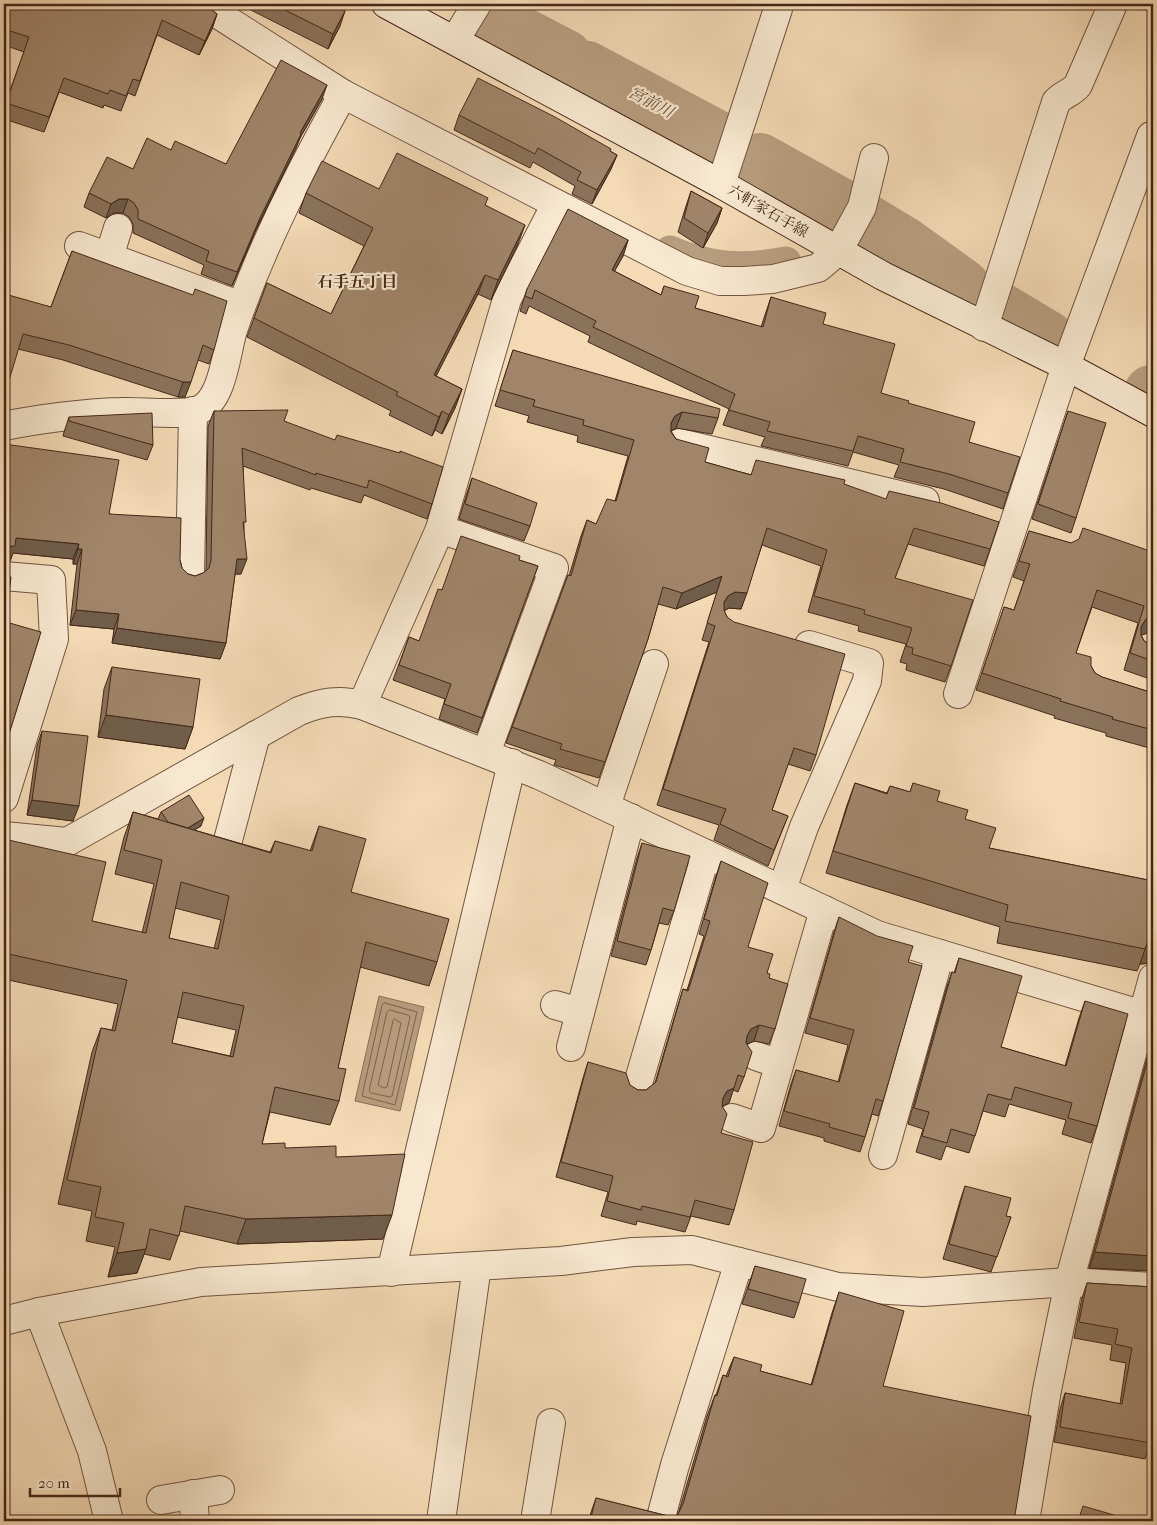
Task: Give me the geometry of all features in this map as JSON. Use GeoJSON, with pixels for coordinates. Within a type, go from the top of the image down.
{"type":"FeatureCollection","features":[{"type":"Feature","properties":{"kind":"street"},"geometry":{"type":"LineString","coordinates":[[4,8],[5,4]]}},
{"type":"Feature","properties":{"kind":"street"},"geometry":{"type":"LineString","coordinates":[[202,4],[343,94],[687,271],[720,281],[773,279],[818,268],[838,251],[862,207],[874,158]]}},
{"type":"Feature","properties":{"kind":"street","name":"六軒家石手線"},"geometry":{"type":"LineString","coordinates":[[386,4],[721,184],[838,251],[984,328],[1066,366],[1153,413]]}},
{"type":"Feature","properties":{"kind":"street"},"geometry":{"type":"LineString","coordinates":[[455,40],[477,4]]}},
{"type":"Feature","properties":{"kind":"street"},"geometry":{"type":"LineString","coordinates":[[984,328],[1056,102],[1064,94],[1073,92],[1078,85],[1113,4]]}},
{"type":"Feature","properties":{"kind":"street"},"geometry":{"type":"LineString","coordinates":[[721,184],[778,9]]}},
{"type":"Feature","properties":{"kind":"street"},"geometry":{"type":"LineString","coordinates":[[4,426],[116,412],[182,413],[192,411],[212,402],[219,386],[252,273],[272,229],[343,94]]}},
{"type":"Feature","properties":{"kind":"street"},"geometry":{"type":"LineString","coordinates":[[958,694],[1025,532],[1066,366],[1151,136]]}},
{"type":"Feature","properties":{"kind":"street"},"geometry":{"type":"LineString","coordinates":[[362,705],[440,529],[508,299],[556,204]]}},
{"type":"Feature","properties":{"kind":"street"},"geometry":{"type":"LineString","coordinates":[[109,257],[118,228]]}},
{"type":"Feature","properties":{"kind":"street"},"geometry":{"type":"LineString","coordinates":[[78,246],[241,306]]}},
{"type":"Feature","properties":{"kind":"street"},"geometry":{"type":"LineString","coordinates":[[190,575],[192,411]]}},
{"type":"Feature","properties":{"kind":"street"},"geometry":{"type":"LineString","coordinates":[[680,443],[948,507]]}},
{"type":"Feature","properties":{"kind":"street"},"geometry":{"type":"LineString","coordinates":[[985,519],[1025,532]]}},
{"type":"Feature","properties":{"kind":"street"},"geometry":{"type":"LineString","coordinates":[[440,529],[554,568],[486,753]]}},
{"type":"Feature","properties":{"kind":"street"},"geometry":{"type":"LineString","coordinates":[[4,576],[51,580],[54,639],[4,798]]}},
{"type":"Feature","properties":{"kind":"street"},"geometry":{"type":"LineString","coordinates":[[782,889],[804,827],[867,681],[869,663],[788,639]]}},
{"type":"Feature","properties":{"kind":"street"},"geometry":{"type":"LineString","coordinates":[[606,806],[654,664]]}},
{"type":"Feature","properties":{"kind":"street"},"geometry":{"type":"LineString","coordinates":[[4,836],[67,842],[299,711],[315,704],[346,701],[362,705],[512,763],[877,935],[1149,1016]]}},
{"type":"Feature","properties":{"kind":"street"},"geometry":{"type":"LineString","coordinates":[[227,844],[256,735]]}},
{"type":"Feature","properties":{"kind":"street"},"geometry":{"type":"LineString","coordinates":[[391,1272],[512,763]]}},
{"type":"Feature","properties":{"kind":"street"},"geometry":{"type":"LineString","coordinates":[[571,1047],[568,1009],[631,818]]}},
{"type":"Feature","properties":{"kind":"street"},"geometry":{"type":"LineString","coordinates":[[636,1090],[706,854]]}},
{"type":"Feature","properties":{"kind":"street"},"geometry":{"type":"LineString","coordinates":[[732,1118],[762,1128],[768,1060],[824,910]]}},
{"type":"Feature","properties":{"kind":"street"},"geometry":{"type":"LineString","coordinates":[[883,1155],[940,954]]}},
{"type":"Feature","properties":{"kind":"street"},"geometry":{"type":"LineString","coordinates":[[1025,1521],[1047,1390],[1069,1282],[1149,1016],[1153,978]]}},
{"type":"Feature","properties":{"kind":"street"},"geometry":{"type":"LineString","coordinates":[[4,1321],[39,1312],[201,1282],[561,1261],[633,1252],[692,1250],[838,1287],[923,1292],[1069,1282],[1153,1287]]}},
{"type":"Feature","properties":{"kind":"street"},"geometry":{"type":"LineString","coordinates":[[660,1521],[675,1465],[739,1262]]}},
{"type":"Feature","properties":{"kind":"street"},"geometry":{"type":"LineString","coordinates":[[441,1521],[477,1266]]}},
{"type":"Feature","properties":{"kind":"street"},"geometry":{"type":"LineString","coordinates":[[39,1312],[92,1451],[109,1521]]}},
{"type":"Feature","properties":{"kind":"street"},"geometry":{"type":"LineString","coordinates":[[535,1521],[551,1423]]}},
{"type":"Feature","properties":{"kind":"street"},"geometry":{"type":"LineString","coordinates":[[161,1500],[220,1490]]}},
{"type":"Feature","properties":{"kind":"street"},"geometry":{"type":"LineString","coordinates":[[193,1494],[195,1521]]}},
{"type":"Feature","properties":{"kind":"water"},"geometry":{"type":"Polygon","coordinates":[[[379,996],[424,1007],[400,1111],[355,1101],[379,996]]]}},
{"type":"Feature","properties":{"kind":"building"},"geometry":{"type":"Polygon","coordinates":[[[21,4],[204,4],[217,14],[205,41],[162,20],[140,81],[133,79],[126,96],[110,90],[108,94],[64,78],[49,117],[6,103],[29,37],[4,29],[4,8],[13,8],[21,4]]]}},
{"type":"Feature","properties":{"kind":"building"},"geometry":{"type":"Polygon","coordinates":[[[273,4],[330,4],[345,11],[333,34],[273,4]]]}},
{"type":"Feature","properties":{"kind":"building"},"geometry":{"type":"Polygon","coordinates":[[[281,60],[327,85],[300,133],[237,272],[206,261],[209,251],[138,219],[138,210],[134,203],[128,199],[119,199],[111,204],[89,193],[107,157],[133,169],[147,138],[171,150],[175,141],[226,164],[281,60]]]}},
{"type":"Feature","properties":{"kind":"building"},"geometry":{"type":"Polygon","coordinates":[[[478,78],[555,117],[611,149],[610,151],[617,155],[597,190],[577,180],[581,172],[538,148],[535,154],[459,115],[478,78]]]}},
{"type":"Feature","properties":{"kind":"building"},"geometry":{"type":"Polygon","coordinates":[[[397,153],[488,198],[485,205],[525,225],[498,280],[485,275],[434,375],[462,389],[449,415],[442,411],[439,417],[396,395],[398,392],[254,318],[267,283],[331,314],[373,228],[306,193],[322,161],[379,189],[397,153]]]}},
{"type":"Feature","properties":{"kind":"building"},"geometry":{"type":"Polygon","coordinates":[[[691,191],[722,208],[708,233],[684,218],[691,191]]]}},
{"type":"Feature","properties":{"kind":"building"},"geometry":{"type":"Polygon","coordinates":[[[568,209],[628,240],[612,270],[661,295],[664,286],[699,296],[695,308],[763,327],[771,297],[826,313],[823,324],[895,344],[881,393],[909,401],[908,403],[975,422],[969,442],[1020,457],[1008,493],[949,474],[900,462],[904,449],[858,436],[853,451],[767,431],[770,422],[729,410],[735,394],[593,327],[596,321],[535,290],[532,299],[525,296],[568,209]]]}},
{"type":"Feature","properties":{"kind":"building"},"geometry":{"type":"Polygon","coordinates":[[[72,251],[193,295],[195,289],[227,301],[214,350],[203,345],[191,382],[183,382],[69,345],[23,334],[4,397],[5,294],[51,307],[72,251]]]}},
{"type":"Feature","properties":{"kind":"building"},"geometry":{"type":"Polygon","coordinates":[[[513,350],[720,409],[718,418],[682,412],[675,416],[671,423],[671,432],[676,439],[709,448],[705,462],[751,475],[756,460],[845,480],[844,484],[886,499],[889,491],[941,503],[999,522],[990,549],[914,528],[895,578],[973,600],[951,666],[912,654],[913,648],[906,646],[912,628],[864,614],[865,610],[814,596],[827,550],[767,528],[747,593],[735,592],[728,596],[724,602],[724,610],[727,617],[734,622],[845,654],[816,755],[794,748],[772,810],[788,816],[774,850],[720,824],[726,809],[663,789],[715,626],[707,623],[722,576],[682,593],[663,587],[648,639],[605,762],[560,749],[562,744],[512,727],[568,575],[571,576],[587,520],[596,524],[607,499],[616,501],[634,440],[583,425],[584,420],[533,406],[535,400],[500,390],[513,350]]]}},
{"type":"Feature","properties":{"kind":"building"},"geometry":{"type":"Polygon","coordinates":[[[288,410],[284,421],[335,440],[337,435],[400,453],[400,451],[443,467],[432,504],[369,480],[367,488],[316,473],[316,475],[242,448],[246,522],[243,522],[247,559],[237,559],[226,643],[117,628],[119,614],[76,610],[82,549],[78,549],[79,544],[16,538],[15,546],[4,547],[4,444],[119,460],[109,514],[181,518],[180,560],[182,568],[188,574],[195,576],[203,573],[209,568],[211,560],[214,411],[288,410]]]}},
{"type":"Feature","properties":{"kind":"building"},"geometry":{"type":"Polygon","coordinates":[[[1068,411],[1106,423],[1076,518],[1038,504],[1068,411]]]}},
{"type":"Feature","properties":{"kind":"building"},"geometry":{"type":"Polygon","coordinates":[[[152,413],[153,445],[69,421],[69,417],[152,413]]]}},
{"type":"Feature","properties":{"kind":"building"},"geometry":{"type":"Polygon","coordinates":[[[472,478],[537,503],[530,526],[465,504],[472,478]]]}},
{"type":"Feature","properties":{"kind":"building"},"geometry":{"type":"Polygon","coordinates":[[[1083,528],[1153,552],[1153,616],[1146,619],[1141,627],[1141,635],[1144,641],[1153,646],[1153,661],[1130,653],[1144,606],[1097,590],[1076,653],[1091,657],[1091,666],[1095,673],[1102,677],[1153,693],[1153,730],[1112,719],[1113,717],[1060,701],[1061,699],[982,673],[1004,607],[1014,610],[1030,564],[1019,561],[1029,531],[1071,543],[1079,539],[1083,528]]]}},
{"type":"Feature","properties":{"kind":"building"},"geometry":{"type":"Polygon","coordinates":[[[461,536],[520,556],[519,560],[538,566],[482,718],[444,704],[451,684],[399,665],[409,637],[419,641],[438,589],[442,590],[461,536]]]}},
{"type":"Feature","properties":{"kind":"building"},"geometry":{"type":"Polygon","coordinates":[[[4,575],[11,577],[6,622],[41,632],[9,734],[4,732],[4,575]]]}},
{"type":"Feature","properties":{"kind":"building"},"geometry":{"type":"Polygon","coordinates":[[[112,667],[200,679],[193,727],[106,715],[112,667]]]}},
{"type":"Feature","properties":{"kind":"building"},"geometry":{"type":"Polygon","coordinates":[[[42,731],[88,736],[79,806],[32,800],[42,731]]]}},
{"type":"Feature","properties":{"kind":"building"},"geometry":{"type":"Polygon","coordinates":[[[855,783],[887,794],[890,786],[910,792],[913,783],[940,791],[937,801],[968,810],[965,819],[996,828],[989,848],[1153,881],[1153,942],[1147,943],[1145,949],[1005,921],[1008,905],[833,851],[855,783]]]}},
{"type":"Feature","properties":{"kind":"building"},"geometry":{"type":"Polygon","coordinates":[[[189,795],[204,818],[188,828],[168,822],[161,812],[189,795]]]}},
{"type":"Feature","properties":{"kind":"building"},"geometry":{"type":"Polygon","coordinates":[[[133,812],[271,853],[275,841],[312,851],[319,826],[366,839],[351,892],[449,919],[437,962],[366,942],[338,1068],[346,1069],[339,1101],[275,1087],[262,1144],[285,1143],[285,1148],[336,1146],[336,1157],[405,1154],[392,1215],[246,1219],[185,1206],[179,1236],[150,1229],[146,1249],[117,1253],[124,1223],[95,1217],[101,1187],[67,1180],[101,1028],[115,1031],[127,980],[4,953],[4,839],[106,862],[92,921],[146,933],[162,860],[124,850],[133,812]],[[181,882],[169,938],[218,949],[229,896],[181,882]],[[183,992],[172,1043],[233,1057],[244,1006],[183,992]]]}},
{"type":"Feature","properties":{"kind":"building"},"geometry":{"type":"Polygon","coordinates":[[[642,843],[690,856],[674,911],[663,908],[651,950],[617,941],[642,843]]]}},
{"type":"Feature","properties":{"kind":"building"},"geometry":{"type":"Polygon","coordinates":[[[721,861],[768,883],[748,947],[773,954],[767,973],[770,974],[769,978],[788,984],[775,1029],[759,1025],[751,1029],[746,1043],[752,1052],[744,1077],[738,1075],[734,1088],[727,1091],[723,1098],[722,1106],[727,1114],[721,1133],[753,1142],[734,1210],[695,1200],[690,1217],[642,1206],[641,1210],[607,1201],[613,1176],[561,1162],[588,1062],[626,1073],[630,1085],[638,1090],[646,1090],[656,1082],[683,989],[688,991],[710,921],[704,919],[721,861]]]}},
{"type":"Feature","properties":{"kind":"building"},"geometry":{"type":"Polygon","coordinates":[[[839,917],[877,936],[913,946],[908,962],[922,966],[883,1101],[876,1099],[865,1137],[829,1127],[830,1124],[784,1111],[796,1070],[839,1082],[854,1030],[810,1018],[839,917]]]}},
{"type":"Feature","properties":{"kind":"building"},"geometry":{"type":"Polygon","coordinates":[[[959,958],[1022,976],[1001,1047],[1066,1066],[1085,1001],[1128,1014],[1097,1126],[1068,1118],[1072,1103],[1015,1087],[1011,1100],[988,1094],[975,1136],[951,1129],[947,1143],[922,1136],[929,1112],[914,1108],[952,972],[955,973],[959,958]]]}},
{"type":"Feature","properties":{"kind":"building"},"geometry":{"type":"Polygon","coordinates":[[[1153,1041],[1153,1256],[1095,1252],[1153,1041]]]}},
{"type":"Feature","properties":{"kind":"building"},"geometry":{"type":"Polygon","coordinates":[[[965,1186],[1011,1198],[1006,1216],[1011,1217],[997,1257],[949,1244],[965,1186]]]}},
{"type":"Feature","properties":{"kind":"building"},"geometry":{"type":"Polygon","coordinates":[[[755,1266],[806,1279],[799,1303],[748,1289],[755,1266]]]}},
{"type":"Feature","properties":{"kind":"building"},"geometry":{"type":"Polygon","coordinates":[[[1087,1283],[1153,1287],[1153,1432],[1151,1443],[1060,1427],[1065,1393],[1122,1404],[1132,1348],[1115,1344],[1118,1329],[1079,1322],[1087,1283]]]}},
{"type":"Feature","properties":{"kind":"building"},"geometry":{"type":"Polygon","coordinates":[[[839,1292],[904,1311],[883,1386],[1031,1416],[1015,1515],[1013,1515],[1012,1521],[590,1521],[596,1498],[676,1518],[683,1504],[715,1395],[717,1396],[723,1375],[728,1377],[734,1357],[762,1365],[760,1371],[812,1385],[839,1292]]]}},
{"type":"Feature","properties":{"kind":"building"},"geometry":{"type":"Polygon","coordinates":[[[1083,1506],[1114,1515],[1113,1521],[1078,1521],[1083,1506]]]}},
{"type":"Feature","properties":{"kind":"waterway","name":"宮前川"},"geometry":{"type":"LineString","coordinates":[[482,13],[566,57]]}},
{"type":"Feature","properties":{"kind":"waterway","name":"宮前川"},"geometry":{"type":"LineString","coordinates":[[587,68],[715,136]]}},
{"type":"Feature","properties":{"kind":"waterway","name":"宮前川"},"geometry":{"type":"LineString","coordinates":[[760,160],[848,209]]}},
{"type":"Feature","properties":{"kind":"waterway","name":"宮前川"},"geometry":{"type":"LineString","coordinates":[[867,221],[905,244],[963,286]]}},
{"type":"Feature","properties":{"kind":"waterway","name":"宮前川"},"geometry":{"type":"LineString","coordinates":[[897,245],[905,244]]}},
{"type":"Feature","properties":{"kind":"waterway"},"geometry":{"type":"LineString","coordinates":[[670,251],[699,261],[727,266],[741,267],[786,262]]}},
{"type":"Feature","properties":{"kind":"waterway","name":"宮前川"},"geometry":{"type":"LineString","coordinates":[[998,308],[1048,338]]}},
{"type":"Feature","properties":{"kind":"district","name":"石手五丁目"},"geometry":{"type":"Point","coordinates":[357,281]}}]}
